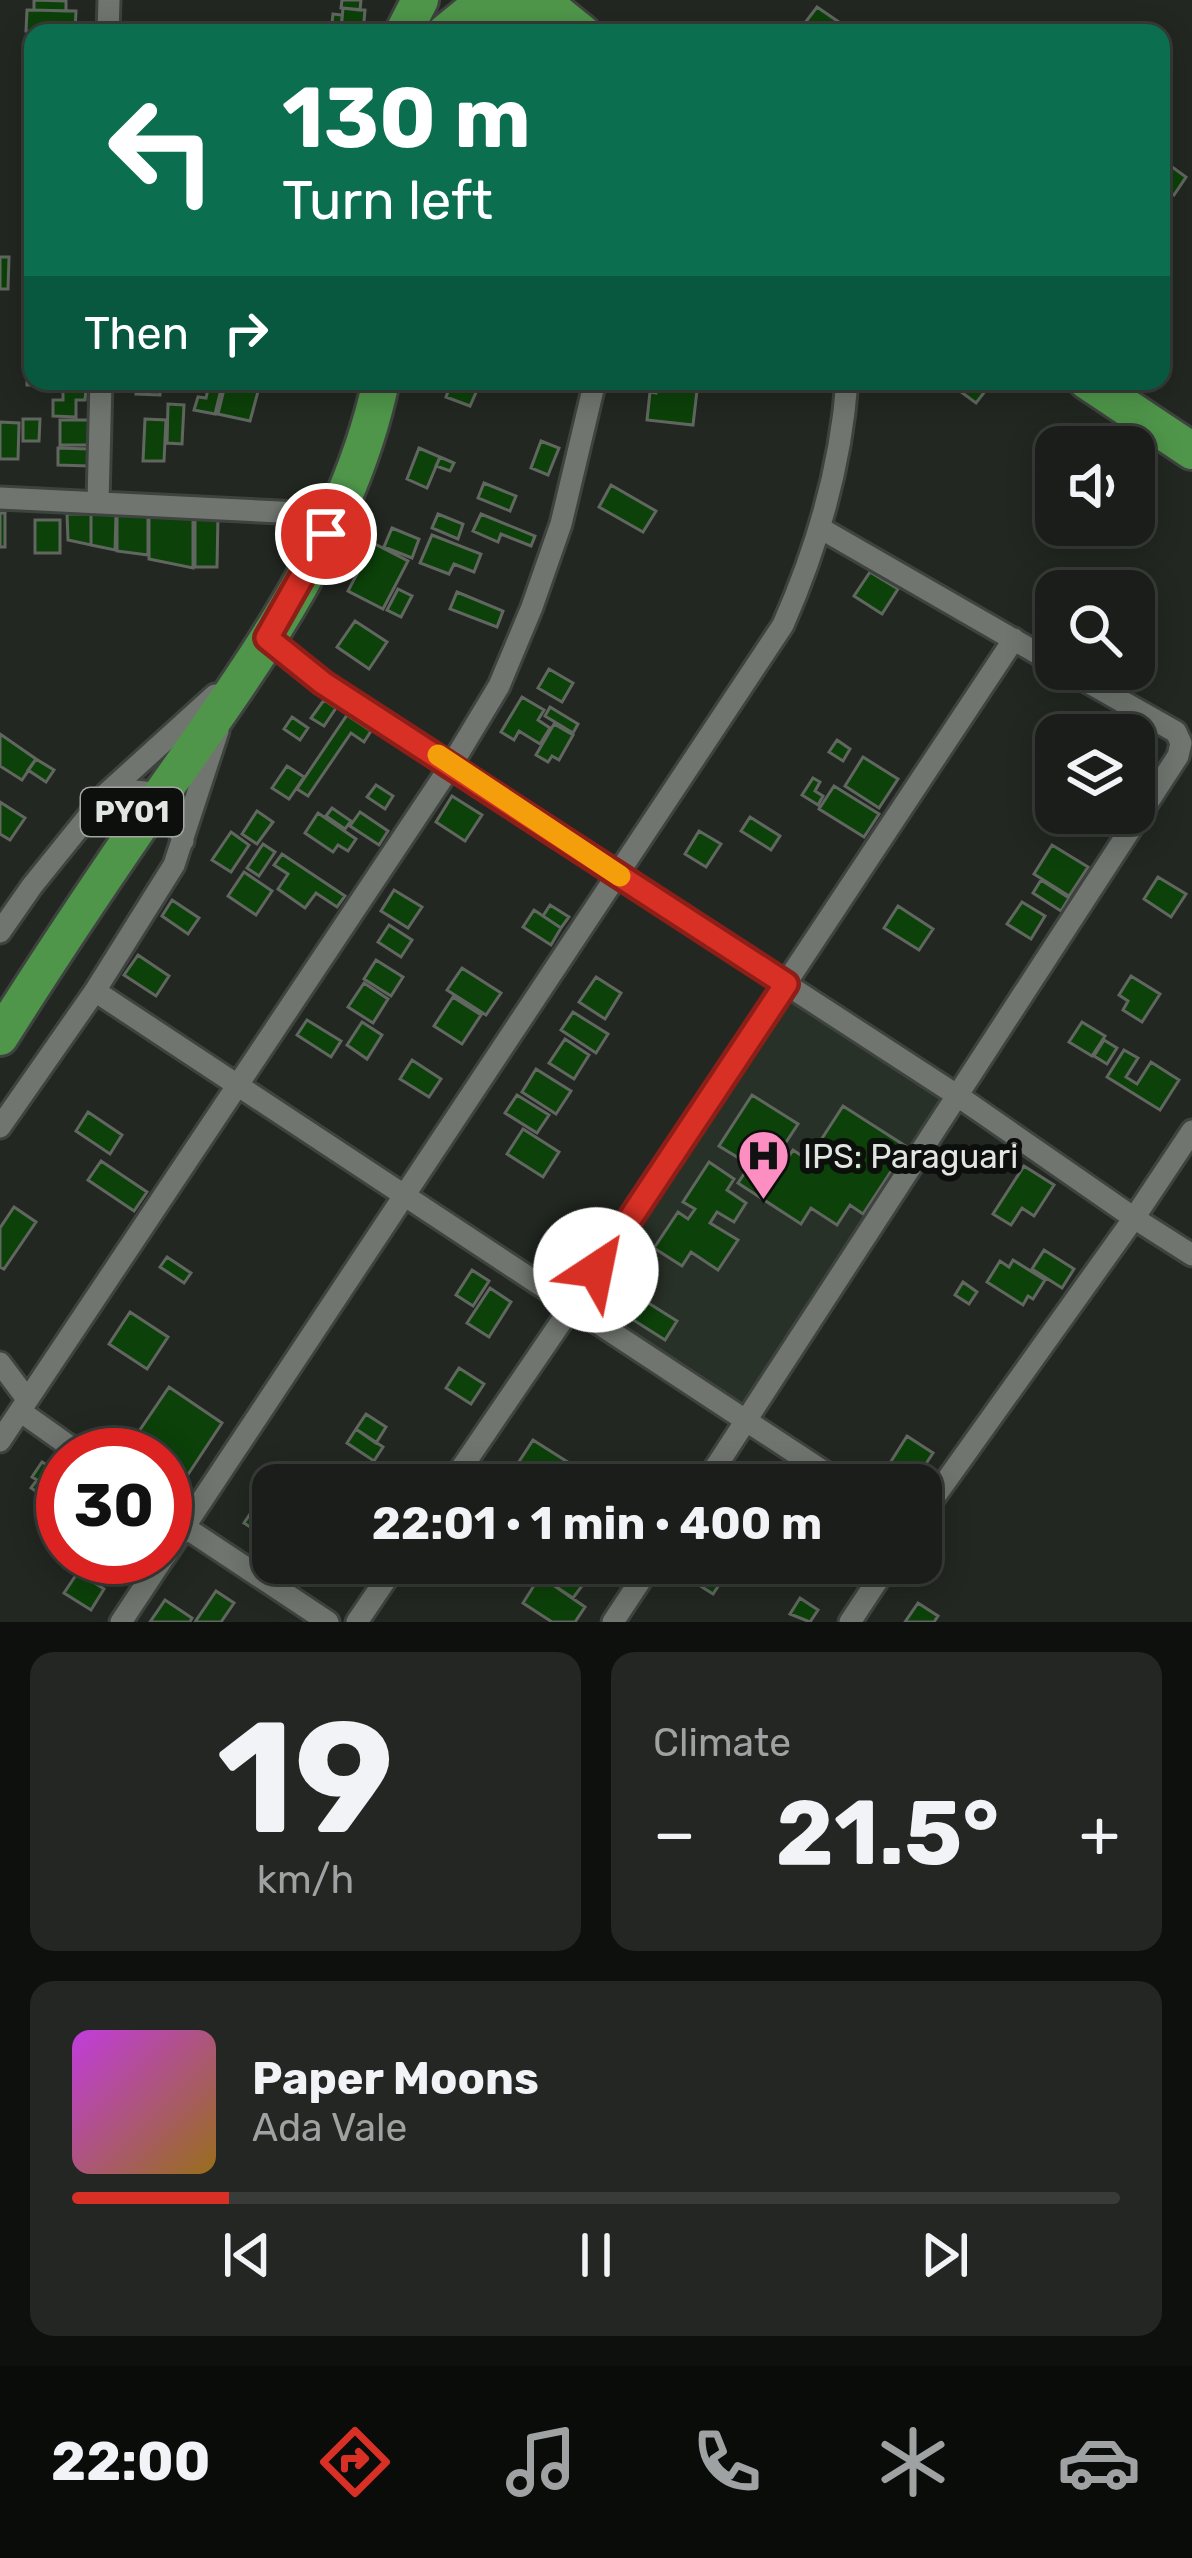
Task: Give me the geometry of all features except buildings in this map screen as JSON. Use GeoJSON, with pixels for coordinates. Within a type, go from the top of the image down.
{"type":"FeatureCollection","features":[{"type":"Feature","properties":{"kind":"highway"},"geometry":{"type":"LineString","coordinates":[[500,0],[550,17]]}},
{"type":"Feature","properties":{"kind":"highway"},"geometry":{"type":"LineString","coordinates":[[456,24],[467,15],[550,17]]}},
{"type":"Feature","properties":{"kind":"highway","name":"PY01"},"geometry":{"type":"LineString","coordinates":[[221,699],[284,590],[319,514],[357,390]]}},
{"type":"Feature","properties":{"kind":"highway","name":"PY01"},"geometry":{"type":"LineString","coordinates":[[0,1009],[267,638],[341,502],[370,432],[379,390]]}},
{"type":"Feature","properties":{"kind":"highway"},"geometry":{"type":"LineString","coordinates":[[1100,390],[1192,451]]}},
{"type":"Feature","properties":{"kind":"highway","name":"PY01"},"geometry":{"type":"LineString","coordinates":[[0,1036],[154,792]]}},
{"type":"Feature","properties":{"kind":"street"},"geometry":{"type":"LineString","coordinates":[[98,502],[100,390]]}},
{"type":"Feature","properties":{"kind":"street"},"geometry":{"type":"LineString","coordinates":[[0,1441],[452,764],[499,686],[561,524],[593,390]]}},
{"type":"Feature","properties":{"kind":"street"},"geometry":{"type":"LineString","coordinates":[[192,1496],[405,1195],[783,625],[820,528],[846,390]]}},
{"type":"Feature","properties":{"kind":"street"},"geometry":{"type":"LineString","coordinates":[[0,498],[319,514]]}},
{"type":"Feature","properties":{"kind":"street"},"geometry":{"type":"LineString","coordinates":[[820,528],[1035,652]]}},
{"type":"Feature","properties":{"kind":"street"},"geometry":{"type":"LineString","coordinates":[[267,638],[323,683],[958,1096],[1192,1255]]}},
{"type":"Feature","properties":{"kind":"street"},"geometry":{"type":"LineString","coordinates":[[464,1464],[1014,639]]}},
{"type":"Feature","properties":{"kind":"street"},"geometry":{"type":"LineString","coordinates":[[718,1464],[1181,750],[1171,728],[1103,690]]}},
{"type":"Feature","properties":{"kind":"street"},"geometry":{"type":"LineString","coordinates":[[0,932],[107,793],[221,699]]}},
{"type":"Feature","properties":{"kind":"street"},"geometry":{"type":"LineString","coordinates":[[0,1127],[143,919],[183,841],[221,699]]}},
{"type":"Feature","properties":{"kind":"street"},"geometry":{"type":"LineString","coordinates":[[107,793],[154,792],[183,841]]}},
{"type":"Feature","properties":{"kind":"street"},"geometry":{"type":"LineString","coordinates":[[95,991],[812,1464]]}},
{"type":"Feature","properties":{"kind":"street"},"geometry":{"type":"LineString","coordinates":[[942,1487],[1192,1131]]}},
{"type":"Feature","properties":{"kind":"street"},"geometry":{"type":"LineString","coordinates":[[0,1363],[24,1405],[51,1428]]}},
{"type":"Feature","properties":{"kind":"street"},"geometry":{"type":"LineString","coordinates":[[192,1533],[328,1622]]}},
{"type":"Feature","properties":{"kind":"street"},"geometry":{"type":"LineString","coordinates":[[121,1622],[147,1584]]}},
{"type":"Feature","properties":{"kind":"street"},"geometry":{"type":"LineString","coordinates":[[357,1622],[383,1584]]}},
{"type":"Feature","properties":{"kind":"street"},"geometry":{"type":"LineString","coordinates":[[613,1622],[638,1584]]}},
{"type":"Feature","properties":{"kind":"street"},"geometry":{"type":"LineString","coordinates":[[850,1622],[875,1584]]}},
{"type":"Feature","properties":{"kind":"shaded area","name":"IPS: Paraguari"},"geometry":{"type":"Polygon","coordinates":[[[788,1000],[942,1100],[744,1404],[583,1303],[788,1000]]]}},
{"type":"Feature","properties":{"kind":"slow traffic"},"geometry":{"type":"LineString","coordinates":[[438,755],[620,876]]}},
{"type":"Feature","properties":{"kind":"place","name":"IPS: Paraguari"},"geometry":{"type":"Point","coordinates":[764,1202]}},
{"type":"Feature","properties":{"kind":"route"},"geometry":{"type":"LineString","coordinates":[[326,534],[267,638],[323,683],[786,984],[596,1270]]}}]}
